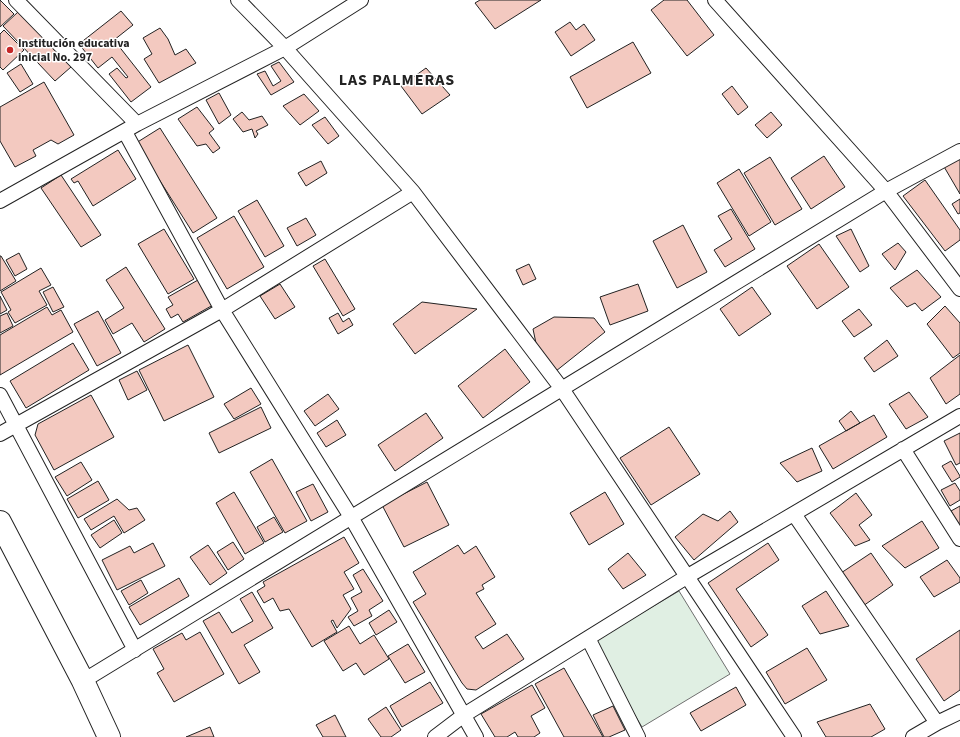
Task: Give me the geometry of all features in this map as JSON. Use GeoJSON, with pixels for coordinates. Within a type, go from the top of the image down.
{"type":"FeatureCollection","features":[{"type":"Feature","properties":{"kind":"highway"},"geometry":{"type":"LineString","coordinates":[[0,522],[83,681],[109,737]]}},
{"type":"Feature","properties":{"kind":"street"},"geometry":{"type":"LineString","coordinates":[[16,0],[138,124]]}},
{"type":"Feature","properties":{"kind":"street"},"geometry":{"type":"LineString","coordinates":[[238,0],[285,48],[413,192],[562,389],[794,737]]}},
{"type":"Feature","properties":{"kind":"street"},"geometry":{"type":"LineString","coordinates":[[0,201],[138,124],[285,48],[361,0]]}},
{"type":"Feature","properties":{"kind":"street"},"geometry":{"type":"LineString","coordinates":[[715,0],[886,191],[960,288]]}},
{"type":"Feature","properties":{"kind":"street"},"geometry":{"type":"LineString","coordinates":[[125,132],[222,310],[352,517],[476,737]]}},
{"type":"Feature","properties":{"kind":"street"},"geometry":{"type":"LineString","coordinates":[[83,681],[886,191],[960,151]]}},
{"type":"Feature","properties":{"kind":"street"},"geometry":{"type":"LineString","coordinates":[[0,434],[222,310],[413,192]]}},
{"type":"Feature","properties":{"kind":"street"},"geometry":{"type":"LineString","coordinates":[[0,395],[135,650]]}},
{"type":"Feature","properties":{"kind":"street"},"geometry":{"type":"LineString","coordinates":[[435,737],[464,715],[688,576],[960,416]]}},
{"type":"Feature","properties":{"kind":"street"},"geometry":{"type":"LineString","coordinates":[[903,449],[960,539]]}},
{"type":"Feature","properties":{"kind":"street"},"geometry":{"type":"LineString","coordinates":[[794,514],[937,722]]}},
{"type":"Feature","properties":{"kind":"street"},"geometry":{"type":"LineString","coordinates":[[588,638],[638,737]]}},
{"type":"Feature","properties":{"kind":"street"},"geometry":{"type":"LineString","coordinates":[[913,737],[937,722],[960,712]]}},
{"type":"Feature","properties":{"kind":"green space"},"geometry":{"type":"Polygon","coordinates":[[[679,591],[730,674],[642,727],[591,643],[679,591]]]}},
{"type":"Feature","properties":{"kind":"building"},"geometry":{"type":"Polygon","coordinates":[[[0,0],[14,14],[0,27],[0,0]]]}},
{"type":"Feature","properties":{"kind":"building"},"geometry":{"type":"Polygon","coordinates":[[[480,0],[541,0],[495,29],[475,3],[480,0]]]}},
{"type":"Feature","properties":{"kind":"building"},"geometry":{"type":"Polygon","coordinates":[[[664,0],[687,0],[714,35],[687,56],[651,10],[664,0]]]}},
{"type":"Feature","properties":{"kind":"building"},"geometry":{"type":"Polygon","coordinates":[[[121,11],[133,25],[114,40],[151,87],[131,102],[109,74],[117,68],[126,78],[128,77],[112,57],[98,68],[79,44],[121,11]]]}},
{"type":"Feature","properties":{"kind":"building"},"geometry":{"type":"Polygon","coordinates":[[[18,12],[71,67],[55,81],[3,26],[18,12]]]}},
{"type":"Feature","properties":{"kind":"building"},"geometry":{"type":"Polygon","coordinates":[[[570,22],[576,30],[584,24],[595,40],[571,56],[555,32],[570,22]]]}},
{"type":"Feature","properties":{"kind":"building"},"geometry":{"type":"Polygon","coordinates":[[[160,28],[168,39],[175,55],[186,49],[196,63],[159,83],[144,59],[152,54],[143,38],[160,28]]]}},
{"type":"Feature","properties":{"kind":"building"},"geometry":{"type":"Polygon","coordinates":[[[4,30],[24,50],[3,70],[0,67],[0,34],[4,30]]]}},
{"type":"Feature","properties":{"kind":"building"},"geometry":{"type":"Polygon","coordinates":[[[633,42],[651,73],[587,108],[570,77],[633,42]]]}},
{"type":"Feature","properties":{"kind":"building"},"geometry":{"type":"Polygon","coordinates":[[[279,62],[294,82],[271,95],[257,74],[265,71],[273,86],[281,81],[271,66],[279,62]]]}},
{"type":"Feature","properties":{"kind":"building"},"geometry":{"type":"Polygon","coordinates":[[[21,64],[33,84],[20,92],[7,73],[21,64]]]}},
{"type":"Feature","properties":{"kind":"building"},"geometry":{"type":"Polygon","coordinates":[[[426,68],[450,95],[422,114],[401,86],[426,68]]]}},
{"type":"Feature","properties":{"kind":"building"},"geometry":{"type":"Polygon","coordinates":[[[44,82],[74,135],[58,144],[51,140],[33,150],[36,156],[15,167],[0,141],[0,107],[44,82]]]}},
{"type":"Feature","properties":{"kind":"building"},"geometry":{"type":"Polygon","coordinates":[[[732,86],[748,107],[738,115],[722,94],[732,86]]]}},
{"type":"Feature","properties":{"kind":"building"},"geometry":{"type":"Polygon","coordinates":[[[219,93],[231,115],[219,124],[206,100],[219,93]]]}},
{"type":"Feature","properties":{"kind":"building"},"geometry":{"type":"Polygon","coordinates":[[[304,94],[319,111],[300,125],[283,106],[304,94]]]}},
{"type":"Feature","properties":{"kind":"building"},"geometry":{"type":"Polygon","coordinates":[[[197,107],[214,129],[209,133],[220,148],[213,153],[206,144],[197,146],[178,119],[197,107]]]}},
{"type":"Feature","properties":{"kind":"building"},"geometry":{"type":"Polygon","coordinates":[[[242,112],[249,120],[262,116],[268,125],[256,131],[258,134],[255,138],[252,129],[243,132],[233,119],[242,112]]]}},
{"type":"Feature","properties":{"kind":"building"},"geometry":{"type":"Polygon","coordinates":[[[771,112],[782,125],[767,138],[755,125],[771,112]]]}},
{"type":"Feature","properties":{"kind":"building"},"geometry":{"type":"Polygon","coordinates":[[[325,117],[339,136],[328,144],[312,125],[325,117]]]}},
{"type":"Feature","properties":{"kind":"building"},"geometry":{"type":"Polygon","coordinates":[[[160,128],[217,218],[193,233],[136,143],[160,128]]]}},
{"type":"Feature","properties":{"kind":"building"},"geometry":{"type":"Polygon","coordinates":[[[118,150],[136,179],[93,206],[78,181],[74,183],[71,179],[118,150]]]}},
{"type":"Feature","properties":{"kind":"building"},"geometry":{"type":"Polygon","coordinates":[[[824,156],[845,187],[811,209],[791,178],[824,156]]]}},
{"type":"Feature","properties":{"kind":"building"},"geometry":{"type":"Polygon","coordinates":[[[960,156],[960,194],[943,165],[960,156]]]}},
{"type":"Feature","properties":{"kind":"building"},"geometry":{"type":"Polygon","coordinates":[[[770,157],[802,209],[775,225],[744,173],[770,157]]]}},
{"type":"Feature","properties":{"kind":"building"},"geometry":{"type":"Polygon","coordinates":[[[321,161],[327,173],[306,186],[298,173],[321,161]]]}},
{"type":"Feature","properties":{"kind":"building"},"geometry":{"type":"Polygon","coordinates":[[[739,169],[771,222],[749,236],[717,183],[739,169]]]}},
{"type":"Feature","properties":{"kind":"building"},"geometry":{"type":"Polygon","coordinates":[[[61,175],[101,235],[81,247],[41,188],[61,175]]]}},
{"type":"Feature","properties":{"kind":"building"},"geometry":{"type":"Polygon","coordinates":[[[925,180],[960,230],[960,240],[945,251],[903,196],[925,180]]]}},
{"type":"Feature","properties":{"kind":"building"},"geometry":{"type":"Polygon","coordinates":[[[960,199],[960,213],[958,214],[952,204],[960,199]]]}},
{"type":"Feature","properties":{"kind":"building"},"geometry":{"type":"Polygon","coordinates":[[[257,200],[284,246],[265,257],[238,211],[257,200]]]}},
{"type":"Feature","properties":{"kind":"building"},"geometry":{"type":"Polygon","coordinates":[[[731,209],[755,249],[725,267],[714,250],[732,239],[718,216],[731,209]]]}},
{"type":"Feature","properties":{"kind":"building"},"geometry":{"type":"Polygon","coordinates":[[[234,216],[264,267],[227,289],[197,238],[234,216]]]}},
{"type":"Feature","properties":{"kind":"building"},"geometry":{"type":"Polygon","coordinates":[[[306,218],[316,235],[297,246],[287,228],[306,218]]]}},
{"type":"Feature","properties":{"kind":"building"},"geometry":{"type":"Polygon","coordinates":[[[683,225],[707,272],[677,288],[653,241],[683,225]]]}},
{"type":"Feature","properties":{"kind":"building"},"geometry":{"type":"Polygon","coordinates":[[[164,229],[194,279],[168,294],[138,244],[164,229]]]}},
{"type":"Feature","properties":{"kind":"building"},"geometry":{"type":"Polygon","coordinates":[[[851,229],[869,266],[860,272],[836,236],[851,229]]]}},
{"type":"Feature","properties":{"kind":"building"},"geometry":{"type":"Polygon","coordinates":[[[898,243],[906,252],[895,270],[882,254],[898,243]]]}},
{"type":"Feature","properties":{"kind":"building"},"geometry":{"type":"Polygon","coordinates":[[[819,244],[849,287],[817,309],[787,266],[819,244]]]}},
{"type":"Feature","properties":{"kind":"building"},"geometry":{"type":"Polygon","coordinates":[[[19,253],[27,269],[15,276],[6,260],[19,253]]]}},
{"type":"Feature","properties":{"kind":"building"},"geometry":{"type":"Polygon","coordinates":[[[0,256],[16,281],[0,291],[0,256]]]}},
{"type":"Feature","properties":{"kind":"building"},"geometry":{"type":"Polygon","coordinates":[[[325,259],[355,309],[343,316],[313,266],[325,259]]]}},
{"type":"Feature","properties":{"kind":"building"},"geometry":{"type":"Polygon","coordinates":[[[529,264],[536,279],[523,285],[516,270],[529,264]]]}},
{"type":"Feature","properties":{"kind":"building"},"geometry":{"type":"Polygon","coordinates":[[[126,267],[165,329],[144,342],[132,323],[113,334],[105,320],[124,308],[106,280],[126,267]]]}},
{"type":"Feature","properties":{"kind":"building"},"geometry":{"type":"Polygon","coordinates":[[[41,268],[51,285],[39,291],[47,305],[15,323],[8,312],[11,310],[1,292],[41,268]]]}},
{"type":"Feature","properties":{"kind":"building"},"geometry":{"type":"Polygon","coordinates":[[[917,270],[941,297],[922,311],[915,303],[907,307],[890,288],[917,270]]]}},
{"type":"Feature","properties":{"kind":"building"},"geometry":{"type":"Polygon","coordinates":[[[198,280],[213,305],[183,322],[178,314],[171,318],[166,309],[173,305],[168,297],[198,280]]]}},
{"type":"Feature","properties":{"kind":"building"},"geometry":{"type":"Polygon","coordinates":[[[280,284],[295,307],[275,319],[260,296],[280,284]]]}},
{"type":"Feature","properties":{"kind":"building"},"geometry":{"type":"Polygon","coordinates":[[[638,284],[648,311],[610,325],[600,297],[638,284]]]}},
{"type":"Feature","properties":{"kind":"building"},"geometry":{"type":"Polygon","coordinates":[[[53,287],[64,307],[53,312],[43,292],[53,287]]]}},
{"type":"Feature","properties":{"kind":"building"},"geometry":{"type":"Polygon","coordinates":[[[752,287],[771,314],[739,336],[720,309],[752,287]]]}},
{"type":"Feature","properties":{"kind":"building"},"geometry":{"type":"Polygon","coordinates":[[[0,296],[7,310],[0,314],[0,296]]]}},
{"type":"Feature","properties":{"kind":"building"},"geometry":{"type":"Polygon","coordinates":[[[422,302],[477,309],[415,354],[393,324],[422,302]]]}},
{"type":"Feature","properties":{"kind":"building"},"geometry":{"type":"Polygon","coordinates":[[[945,306],[960,323],[960,353],[953,358],[927,324],[945,306]]]}},
{"type":"Feature","properties":{"kind":"building"},"geometry":{"type":"Polygon","coordinates":[[[47,307],[52,315],[61,310],[73,332],[0,375],[0,335],[47,307]]]}},
{"type":"Feature","properties":{"kind":"building"},"geometry":{"type":"Polygon","coordinates":[[[859,309],[872,325],[854,337],[842,321],[859,309]]]}},
{"type":"Feature","properties":{"kind":"building"},"geometry":{"type":"Polygon","coordinates":[[[98,311],[121,353],[97,366],[74,324],[98,311]]]}},
{"type":"Feature","properties":{"kind":"building"},"geometry":{"type":"Polygon","coordinates":[[[7,313],[13,326],[0,333],[0,316],[7,313]]]}},
{"type":"Feature","properties":{"kind":"building"},"geometry":{"type":"Polygon","coordinates":[[[338,313],[343,322],[349,318],[353,325],[338,334],[329,318],[338,313]]]}},
{"type":"Feature","properties":{"kind":"building"},"geometry":{"type":"Polygon","coordinates":[[[554,317],[594,318],[605,332],[556,371],[537,348],[533,329],[554,317]]]}},
{"type":"Feature","properties":{"kind":"building"},"geometry":{"type":"Polygon","coordinates":[[[887,340],[898,356],[874,372],[864,358],[887,340]]]}},
{"type":"Feature","properties":{"kind":"building"},"geometry":{"type":"Polygon","coordinates":[[[73,343],[89,370],[26,408],[10,381],[73,343]]]}},
{"type":"Feature","properties":{"kind":"building"},"geometry":{"type":"Polygon","coordinates":[[[188,345],[214,397],[164,421],[139,370],[188,345]]]}},
{"type":"Feature","properties":{"kind":"building"},"geometry":{"type":"Polygon","coordinates":[[[505,349],[530,382],[483,418],[458,386],[505,349]]]}},
{"type":"Feature","properties":{"kind":"building"},"geometry":{"type":"Polygon","coordinates":[[[960,355],[960,394],[946,404],[930,378],[960,355]]]}},
{"type":"Feature","properties":{"kind":"building"},"geometry":{"type":"Polygon","coordinates":[[[137,371],[147,390],[128,400],[119,380],[137,371]]]}},
{"type":"Feature","properties":{"kind":"building"},"geometry":{"type":"Polygon","coordinates":[[[251,388],[261,404],[234,419],[224,404],[251,388]]]}},
{"type":"Feature","properties":{"kind":"building"},"geometry":{"type":"Polygon","coordinates":[[[909,392],[928,417],[906,429],[889,404],[909,392]]]}},
{"type":"Feature","properties":{"kind":"building"},"geometry":{"type":"Polygon","coordinates":[[[328,394],[339,409],[315,426],[304,411],[328,394]]]}},
{"type":"Feature","properties":{"kind":"building"},"geometry":{"type":"Polygon","coordinates":[[[91,395],[114,437],[54,470],[35,435],[38,424],[91,395]]]}},
{"type":"Feature","properties":{"kind":"building"},"geometry":{"type":"Polygon","coordinates":[[[261,407],[271,428],[219,453],[209,433],[261,407]]]}},
{"type":"Feature","properties":{"kind":"building"},"geometry":{"type":"Polygon","coordinates":[[[851,411],[860,423],[846,431],[839,421],[851,411]]]}},
{"type":"Feature","properties":{"kind":"building"},"geometry":{"type":"Polygon","coordinates":[[[426,413],[443,438],[395,471],[378,445],[426,413]]]}},
{"type":"Feature","properties":{"kind":"building"},"geometry":{"type":"Polygon","coordinates":[[[874,415],[887,437],[833,469],[819,446],[874,415]]]}},
{"type":"Feature","properties":{"kind":"building"},"geometry":{"type":"Polygon","coordinates":[[[337,420],[346,435],[326,447],[317,433],[337,420]]]}},
{"type":"Feature","properties":{"kind":"building"},"geometry":{"type":"Polygon","coordinates":[[[669,427],[700,474],[651,505],[620,458],[669,427]]]}},
{"type":"Feature","properties":{"kind":"building"},"geometry":{"type":"Polygon","coordinates":[[[960,433],[960,463],[956,465],[944,441],[960,433]]]}},
{"type":"Feature","properties":{"kind":"building"},"geometry":{"type":"Polygon","coordinates":[[[812,448],[822,471],[797,482],[780,463],[812,448]]]}},
{"type":"Feature","properties":{"kind":"building"},"geometry":{"type":"Polygon","coordinates":[[[272,459],[307,521],[285,533],[250,472],[272,459]]]}},
{"type":"Feature","properties":{"kind":"building"},"geometry":{"type":"Polygon","coordinates":[[[951,461],[960,476],[952,482],[942,466],[951,461]]]}},
{"type":"Feature","properties":{"kind":"building"},"geometry":{"type":"Polygon","coordinates":[[[81,462],[92,480],[67,496],[55,477],[81,462]]]}},
{"type":"Feature","properties":{"kind":"building"},"geometry":{"type":"Polygon","coordinates":[[[98,481],[109,500],[78,518],[67,499],[98,481]]]}},
{"type":"Feature","properties":{"kind":"building"},"geometry":{"type":"Polygon","coordinates":[[[427,482],[449,525],[404,547],[382,505],[427,482]]]}},
{"type":"Feature","properties":{"kind":"building"},"geometry":{"type":"Polygon","coordinates":[[[955,483],[960,491],[960,500],[950,506],[941,490],[955,483]]]}},
{"type":"Feature","properties":{"kind":"building"},"geometry":{"type":"Polygon","coordinates":[[[313,484],[328,512],[311,521],[296,492],[313,484]]]}},
{"type":"Feature","properties":{"kind":"building"},"geometry":{"type":"Polygon","coordinates":[[[234,492],[264,543],[245,554],[216,503],[234,492]]]}},
{"type":"Feature","properties":{"kind":"building"},"geometry":{"type":"Polygon","coordinates":[[[605,492],[624,524],[589,545],[570,513],[605,492]]]}},
{"type":"Feature","properties":{"kind":"building"},"geometry":{"type":"Polygon","coordinates":[[[856,493],[872,515],[859,525],[870,540],[855,546],[830,513],[856,493]]]}},
{"type":"Feature","properties":{"kind":"building"},"geometry":{"type":"Polygon","coordinates":[[[117,499],[129,510],[137,508],[145,520],[124,533],[114,516],[91,530],[84,519],[117,499]]]}},
{"type":"Feature","properties":{"kind":"building"},"geometry":{"type":"Polygon","coordinates":[[[960,506],[960,528],[951,511],[960,506]]]}},
{"type":"Feature","properties":{"kind":"building"},"geometry":{"type":"Polygon","coordinates":[[[730,511],[738,522],[694,560],[675,537],[703,514],[718,521],[730,511]]]}},
{"type":"Feature","properties":{"kind":"building"},"geometry":{"type":"Polygon","coordinates":[[[274,517],[283,532],[265,542],[257,527],[274,517]]]}},
{"type":"Feature","properties":{"kind":"building"},"geometry":{"type":"Polygon","coordinates":[[[114,520],[122,533],[100,548],[91,535],[114,520]]]}},
{"type":"Feature","properties":{"kind":"building"},"geometry":{"type":"Polygon","coordinates":[[[922,521],[939,548],[905,568],[882,546],[922,521]]]}},
{"type":"Feature","properties":{"kind":"building"},"geometry":{"type":"Polygon","coordinates":[[[344,537],[359,563],[344,572],[354,589],[343,595],[351,609],[337,628],[333,620],[331,621],[337,632],[312,647],[289,609],[280,611],[273,598],[264,603],[257,591],[265,586],[263,582],[344,537]]]}},
{"type":"Feature","properties":{"kind":"building"},"geometry":{"type":"Polygon","coordinates":[[[233,542],[244,559],[228,570],[217,552],[233,542]]]}},
{"type":"Feature","properties":{"kind":"building"},"geometry":{"type":"Polygon","coordinates":[[[153,543],[165,566],[117,590],[102,560],[130,546],[134,553],[153,543]]]}},
{"type":"Feature","properties":{"kind":"building"},"geometry":{"type":"Polygon","coordinates":[[[768,543],[779,560],[736,589],[768,635],[751,647],[708,583],[768,543]]]}},
{"type":"Feature","properties":{"kind":"building"},"geometry":{"type":"Polygon","coordinates":[[[208,545],[227,573],[210,585],[190,557],[208,545]]]}},
{"type":"Feature","properties":{"kind":"building"},"geometry":{"type":"Polygon","coordinates":[[[458,545],[464,554],[476,546],[495,577],[482,585],[484,589],[476,593],[496,624],[475,637],[483,649],[507,634],[524,659],[476,690],[467,689],[462,683],[413,602],[426,594],[413,572],[458,545]]]}},
{"type":"Feature","properties":{"kind":"building"},"geometry":{"type":"Polygon","coordinates":[[[628,553],[646,575],[623,589],[608,569],[628,553]]]}},
{"type":"Feature","properties":{"kind":"building"},"geometry":{"type":"Polygon","coordinates":[[[871,553],[893,585],[863,606],[841,573],[871,553]]]}},
{"type":"Feature","properties":{"kind":"building"},"geometry":{"type":"Polygon","coordinates":[[[947,560],[960,578],[960,582],[934,597],[920,577],[947,560]]]}},
{"type":"Feature","properties":{"kind":"building"},"geometry":{"type":"Polygon","coordinates":[[[363,569],[383,601],[369,610],[372,616],[354,626],[348,617],[358,611],[351,598],[362,592],[353,575],[363,569]]]}},
{"type":"Feature","properties":{"kind":"building"},"geometry":{"type":"Polygon","coordinates":[[[179,578],[189,596],[140,625],[129,607],[179,578]]]}},
{"type":"Feature","properties":{"kind":"building"},"geometry":{"type":"Polygon","coordinates":[[[141,580],[148,593],[129,605],[121,591],[141,580]]]}},
{"type":"Feature","properties":{"kind":"building"},"geometry":{"type":"Polygon","coordinates":[[[826,591],[849,626],[820,634],[802,606],[826,591]]]}},
{"type":"Feature","properties":{"kind":"building"},"geometry":{"type":"Polygon","coordinates":[[[252,592],[273,628],[244,645],[260,672],[239,684],[203,621],[219,612],[232,633],[253,621],[240,599],[252,592]]]}},
{"type":"Feature","properties":{"kind":"building"},"geometry":{"type":"Polygon","coordinates":[[[389,610],[397,622],[376,635],[369,623],[389,610]]]}},
{"type":"Feature","properties":{"kind":"building"},"geometry":{"type":"Polygon","coordinates":[[[349,626],[360,644],[374,635],[389,659],[364,675],[356,663],[343,671],[324,641],[349,626]]]}},
{"type":"Feature","properties":{"kind":"building"},"geometry":{"type":"Polygon","coordinates":[[[960,630],[960,690],[944,701],[916,659],[960,630]]]}},
{"type":"Feature","properties":{"kind":"building"},"geometry":{"type":"Polygon","coordinates":[[[200,632],[224,674],[174,702],[157,673],[164,669],[153,649],[182,633],[186,640],[200,632]]]}},
{"type":"Feature","properties":{"kind":"building"},"geometry":{"type":"Polygon","coordinates":[[[408,644],[425,672],[405,683],[388,656],[408,644]]]}},
{"type":"Feature","properties":{"kind":"building"},"geometry":{"type":"Polygon","coordinates":[[[807,648],[827,680],[785,704],[766,672],[807,648]]]}},
{"type":"Feature","properties":{"kind":"building"},"geometry":{"type":"Polygon","coordinates":[[[564,668],[603,737],[564,737],[535,684],[564,668]]]}},
{"type":"Feature","properties":{"kind":"building"},"geometry":{"type":"Polygon","coordinates":[[[430,682],[443,703],[402,727],[390,706],[430,682]]]}},
{"type":"Feature","properties":{"kind":"building"},"geometry":{"type":"Polygon","coordinates":[[[532,685],[545,708],[531,716],[540,733],[534,737],[518,737],[515,732],[507,737],[495,737],[481,714],[532,685]]]}},
{"type":"Feature","properties":{"kind":"building"},"geometry":{"type":"Polygon","coordinates":[[[736,687],[746,705],[701,731],[690,713],[736,687]]]}},
{"type":"Feature","properties":{"kind":"building"},"geometry":{"type":"Polygon","coordinates":[[[870,704],[885,729],[871,737],[826,737],[817,722],[870,704]]]}},
{"type":"Feature","properties":{"kind":"building"},"geometry":{"type":"Polygon","coordinates":[[[613,706],[625,730],[609,737],[604,737],[593,715],[613,706]]]}},
{"type":"Feature","properties":{"kind":"building"},"geometry":{"type":"Polygon","coordinates":[[[386,707],[401,730],[391,737],[381,737],[368,719],[386,707]]]}},
{"type":"Feature","properties":{"kind":"building"},"geometry":{"type":"Polygon","coordinates":[[[335,715],[346,737],[323,737],[316,725],[335,715]]]}},
{"type":"Feature","properties":{"kind":"building"},"geometry":{"type":"Polygon","coordinates":[[[210,727],[214,737],[186,737],[210,727]]]}},
{"type":"Feature","properties":{"kind":"place","name":"Institución educativa inicial No. 297"},"geometry":{"type":"Point","coordinates":[10,50]}},
{"type":"Feature","properties":{"kind":"district","name":"LAS PALMERAS"},"geometry":{"type":"Point","coordinates":[397,79]}}]}
